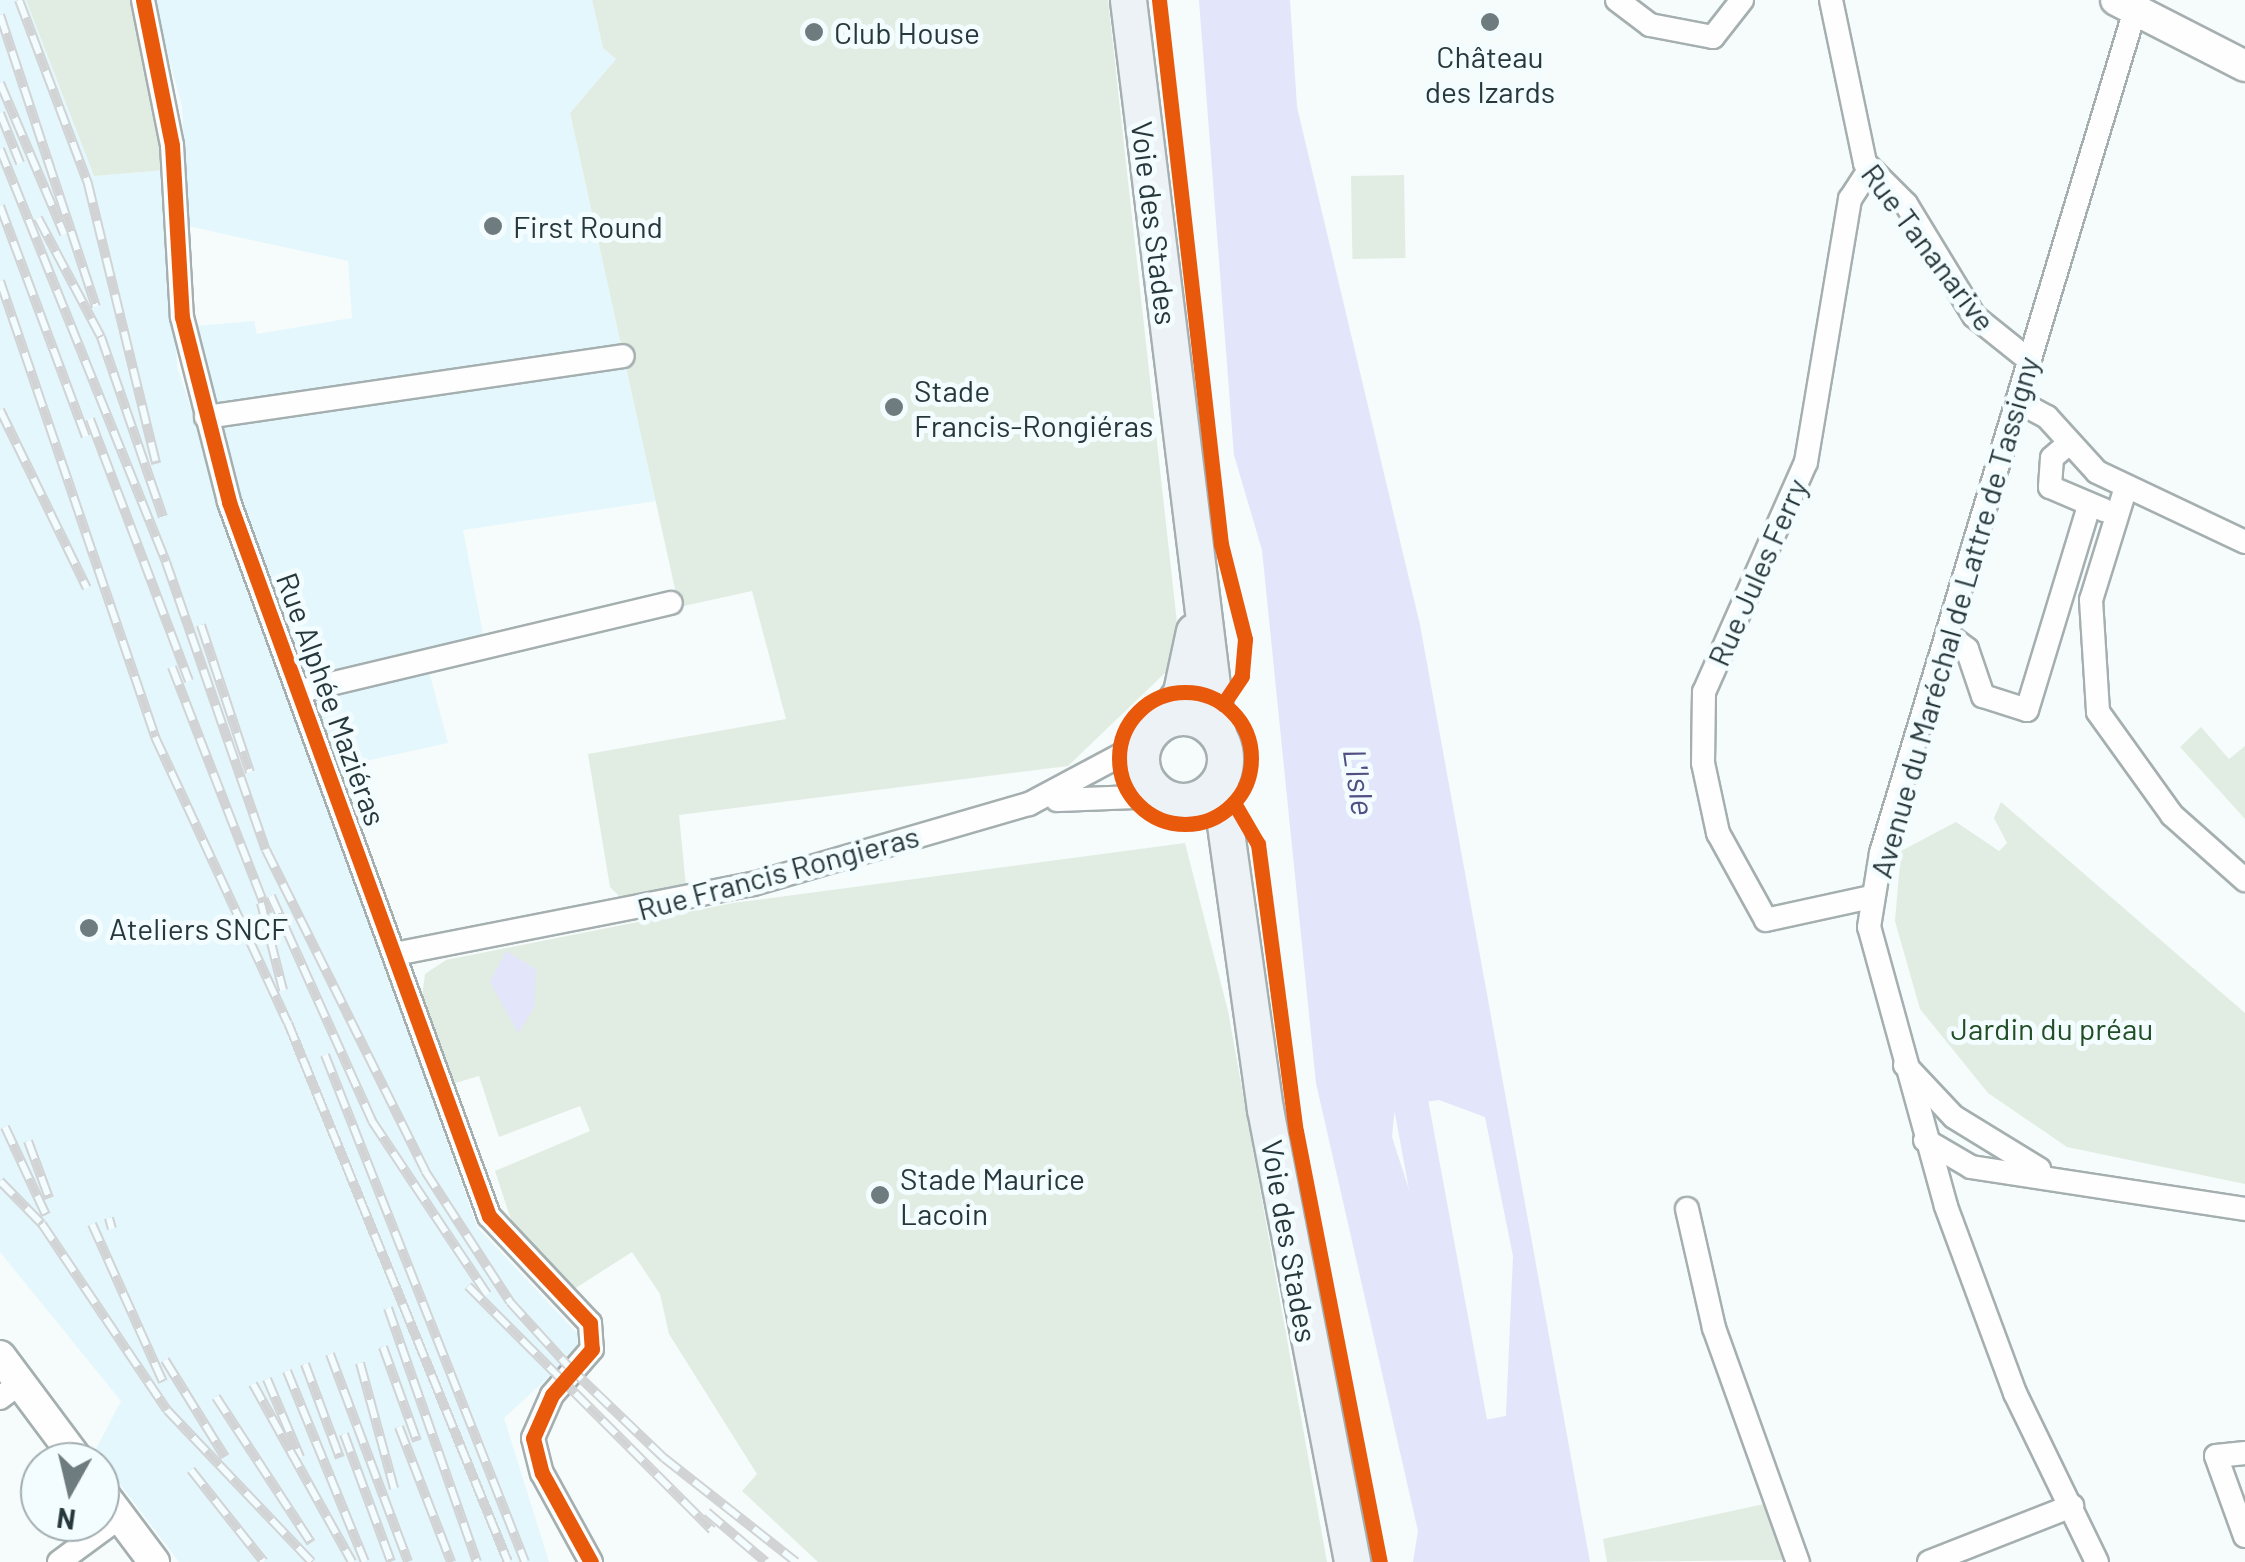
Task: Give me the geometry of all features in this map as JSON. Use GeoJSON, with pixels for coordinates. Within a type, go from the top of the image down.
{"type":"FeatureCollection","features":[{"type":"Feature","properties":{"kind":"main road","name":"Voie des Stades"},"geometry":{"type":"LineString","coordinates":[[1128,0],[1218,734]]}},
{"type":"Feature","properties":{"kind":"main road"},"geometry":{"type":"LineString","coordinates":[[2131,1],[2245,66]]}},
{"type":"Feature","properties":{"kind":"main road","name":"Voie des Stades"},"geometry":{"type":"LineString","coordinates":[[1152,733],[1188,666],[1197,565]]}},
{"type":"Feature","properties":{"kind":"main road"},"geometry":{"type":"LineString","coordinates":[[1197,719],[1218,734],[1226,753],[1219,782],[1199,798],[1168,798],[1142,767],[1152,733],[1197,719]]}},
{"type":"Feature","properties":{"kind":"main road","name":"Voie des Stades"},"geometry":{"type":"LineString","coordinates":[[1219,782],[1266,1109],[1352,1562]]}},
{"type":"Feature","properties":{"kind":"main road","name":"Voie des Stades"},"geometry":{"type":"LineString","coordinates":[[1168,798],[1214,854],[1240,919]]}},
{"type":"Feature","properties":{"kind":"main road"},"geometry":{"type":"LineString","coordinates":[[0,1356],[10,1390],[60,1442]]}},
{"type":"Feature","properties":{"kind":"main road"},"geometry":{"type":"LineString","coordinates":[[120,1516],[154,1562]]}},
{"type":"Feature","properties":{"kind":"street","name":"Rue Alphée Maziéras"},"geometry":{"type":"LineString","coordinates":[[143,0],[172,145],[182,317],[206,417],[489,1216],[590,1323],[592,1349],[552,1395],[534,1438],[542,1473],[591,1562]]}},
{"type":"Feature","properties":{"kind":"street"},"geometry":{"type":"LineString","coordinates":[[1617,0],[1650,25],[1714,37],[1742,0]]}},
{"type":"Feature","properties":{"kind":"street","name":"Rue Tananarive"},"geometry":{"type":"LineString","coordinates":[[1831,0],[1869,170],[1906,204],[1974,316],[2029,360]]}},
{"type":"Feature","properties":{"kind":"street","name":"Avenue du Maréchal de Lattre de Tassigny"},"geometry":{"type":"LineString","coordinates":[[2097,1562],[2015,1393],[1946,1206],[1873,961],[1872,897],[2131,1]]}},
{"type":"Feature","properties":{"kind":"street","name":"Rue Jules Ferry"},"geometry":{"type":"LineString","coordinates":[[1869,170],[1850,199],[1806,462],[1704,692],[1703,763],[1718,833],[1766,920],[1872,897]]}},
{"type":"Feature","properties":{"kind":"street"},"geometry":{"type":"LineString","coordinates":[[206,417],[623,356]]}},
{"type":"Feature","properties":{"kind":"street"},"geometry":{"type":"LineString","coordinates":[[2017,401],[2126,486],[2245,542]]}},
{"type":"Feature","properties":{"kind":"street"},"geometry":{"type":"LineString","coordinates":[[2068,444],[2052,458],[2050,487],[2116,514]]}},
{"type":"Feature","properties":{"kind":"street"},"geometry":{"type":"LineString","coordinates":[[2126,486],[2091,600],[2098,712],[2172,814],[2245,880]]}},
{"type":"Feature","properties":{"kind":"street"},"geometry":{"type":"LineString","coordinates":[[1947,634],[1967,649],[1982,696],[2028,710],[2089,506]]}},
{"type":"Feature","properties":{"kind":"street"},"geometry":{"type":"LineString","coordinates":[[301,691],[671,603]]}},
{"type":"Feature","properties":{"kind":"street","name":"Rue Francis Rongieras"},"geometry":{"type":"LineString","coordinates":[[395,954],[705,897],[1028,804],[1152,733]]}},
{"type":"Feature","properties":{"kind":"street"},"geometry":{"type":"LineString","coordinates":[[1028,804],[1127,791],[1168,798]]}},
{"type":"Feature","properties":{"kind":"street"},"geometry":{"type":"LineString","coordinates":[[1905,1065],[1954,1117],[2073,1181]]}},
{"type":"Feature","properties":{"kind":"street"},"geometry":{"type":"LineString","coordinates":[[1954,1117],[1924,1139],[1971,1167],[2245,1209]]}},
{"type":"Feature","properties":{"kind":"street"},"geometry":{"type":"LineString","coordinates":[[1946,1206],[1952,1179],[1971,1167]]}},
{"type":"Feature","properties":{"kind":"street"},"geometry":{"type":"LineString","coordinates":[[1687,1209],[1714,1328],[1798,1562]]}},
{"type":"Feature","properties":{"kind":"street"},"geometry":{"type":"LineString","coordinates":[[2245,1453],[2216,1456],[2245,1536]]}},
{"type":"Feature","properties":{"kind":"street"},"geometry":{"type":"LineString","coordinates":[[1928,1562],[2072,1506]]}},
{"type":"Feature","properties":{"kind":"street"},"geometry":{"type":"LineString","coordinates":[[59,1562],[86,1542]]}},
{"type":"Feature","properties":{"kind":"shaded area"},"geometry":{"type":"Polygon","coordinates":[[[0,0],[26,0],[94,176],[167,170],[177,367],[477,1227],[578,1334],[577,1351],[504,1418],[549,1562],[179,1562],[120,1484],[120,1442],[100,1442],[121,1401],[0,1252],[0,0]]]}},
{"type":"Feature","properties":{"kind":"shaded area"},"geometry":{"type":"Polygon","coordinates":[[[153,0],[592,0],[603,48],[616,59],[570,113],[656,501],[463,530],[484,639],[424,653],[448,743],[338,767],[237,488],[195,326],[254,321],[257,334],[352,318],[348,261],[188,226],[182,106],[153,0]]]}},
{"type":"Feature","properties":{"kind":"green space"},"geometry":{"type":"Polygon","coordinates":[[[26,0],[136,0],[167,170],[94,176],[26,0]]]}},
{"type":"Feature","properties":{"kind":"green space","name":"Stade Francis-Rongiéras"},"geometry":{"type":"Polygon","coordinates":[[[592,0],[1108,0],[1177,623],[1166,672],[1068,766],[679,815],[686,887],[623,900],[610,887],[588,754],[786,719],[752,591],[679,607],[570,113],[616,59],[603,48],[592,0]]]}},
{"type":"Feature","properties":{"kind":"green space"},"geometry":{"type":"Polygon","coordinates":[[[1404,175],[1405,258],[1352,259],[1351,176],[1404,175]]]}},
{"type":"Feature","properties":{"kind":"green space"},"geometry":{"type":"Polygon","coordinates":[[[2201,727],[2229,759],[2245,746],[2245,819],[2180,747],[2201,727]]]}},
{"type":"Feature","properties":{"kind":"green space","name":"Jardin du préau"},"geometry":{"type":"Polygon","coordinates":[[[2001,802],[2245,1013],[2245,1184],[2067,1147],[1988,1093],[1920,1009],[1895,921],[1901,851],[1956,822],[1999,851],[2007,843],[1994,818],[2001,802]]]}},
{"type":"Feature","properties":{"kind":"green space","name":"Stade Maurice Lacoin"},"geometry":{"type":"Polygon","coordinates":[[[1185,843],[1228,1011],[1327,1562],[818,1562],[742,1491],[757,1474],[669,1334],[660,1294],[632,1252],[571,1291],[517,1238],[495,1171],[590,1131],[580,1106],[499,1137],[479,1076],[452,1084],[422,997],[425,974],[446,960],[733,903],[1185,843]]]}},
{"type":"Feature","properties":{"kind":"green space"},"geometry":{"type":"Polygon","coordinates":[[[1764,1504],[1783,1560],[1607,1562],[1603,1539],[1764,1504]]]}},
{"type":"Feature","properties":{"kind":"water"},"geometry":{"type":"Polygon","coordinates":[[[1199,0],[1290,0],[1297,107],[1420,625],[1590,1562],[1413,1562],[1418,1531],[1316,1083],[1262,550],[1234,455],[1199,0]],[[1439,1100],[1395,1106],[1392,1137],[1421,1227],[1458,1425],[1506,1416],[1513,1256],[1485,1117],[1439,1100]]]}},
{"type":"Feature","properties":{"kind":"water"},"geometry":{"type":"Polygon","coordinates":[[[506,951],[536,969],[534,1008],[518,1033],[490,982],[506,951]]]}},
{"type":"Feature","properties":{"kind":"waterway","name":"L'Isle"},"geometry":{"type":"LineString","coordinates":[[1402,1057],[1495,1562]]}},
{"type":"Feature","properties":{"kind":"railway"},"geometry":{"type":"LineString","coordinates":[[19,0],[88,184],[156,464]]}},
{"type":"Feature","properties":{"kind":"railway"},"geometry":{"type":"LineString","coordinates":[[0,15],[96,307]]}},
{"type":"Feature","properties":{"kind":"railway"},"geometry":{"type":"LineString","coordinates":[[0,83],[64,234]]}},
{"type":"Feature","properties":{"kind":"railway"},"geometry":{"type":"LineString","coordinates":[[0,113],[20,163]]}},
{"type":"Feature","properties":{"kind":"railway"},"geometry":{"type":"LineString","coordinates":[[0,149],[166,562],[266,850],[425,1171],[510,1302],[568,1366],[664,1458],[796,1562]]}},
{"type":"Feature","properties":{"kind":"railway"},"geometry":{"type":"LineString","coordinates":[[0,206],[86,437]]}},
{"type":"Feature","properties":{"kind":"railway"},"geometry":{"type":"LineString","coordinates":[[38,218],[101,337],[163,517]]}},
{"type":"Feature","properties":{"kind":"railway"},"geometry":{"type":"LineString","coordinates":[[0,281],[155,737],[288,1023],[508,1562]]}},
{"type":"Feature","properties":{"kind":"railway"},"geometry":{"type":"LineString","coordinates":[[0,410],[87,588]]}},
{"type":"Feature","properties":{"kind":"railway"},"geometry":{"type":"LineString","coordinates":[[90,419],[189,681]]}},
{"type":"Feature","properties":{"kind":"railway"},"geometry":{"type":"LineString","coordinates":[[201,625],[250,772]]}},
{"type":"Feature","properties":{"kind":"railway"},"geometry":{"type":"LineString","coordinates":[[172,667],[268,914]]}},
{"type":"Feature","properties":{"kind":"railway"},"geometry":{"type":"LineString","coordinates":[[271,896],[372,1121],[487,1294]]}},
{"type":"Feature","properties":{"kind":"railway"},"geometry":{"type":"LineString","coordinates":[[261,903],[283,990]]}},
{"type":"Feature","properties":{"kind":"railway"},"geometry":{"type":"LineString","coordinates":[[325,1055],[525,1562]]}},
{"type":"Feature","properties":{"kind":"railway"},"geometry":{"type":"LineString","coordinates":[[5,1127],[46,1215]]}},
{"type":"Feature","properties":{"kind":"railway"},"geometry":{"type":"LineString","coordinates":[[28,1141],[49,1198]]}},
{"type":"Feature","properties":{"kind":"railway"},"geometry":{"type":"LineString","coordinates":[[0,1181],[42,1224],[167,1410],[312,1562]]}},
{"type":"Feature","properties":{"kind":"railway"},"geometry":{"type":"LineString","coordinates":[[109,1218],[112,1229]]}},
{"type":"Feature","properties":{"kind":"railway"},"geometry":{"type":"LineString","coordinates":[[92,1224],[163,1382]]}},
{"type":"Feature","properties":{"kind":"railway"},"geometry":{"type":"LineString","coordinates":[[468,1286],[712,1530]]}},
{"type":"Feature","properties":{"kind":"railway"},"geometry":{"type":"LineString","coordinates":[[388,1308],[477,1562]]}},
{"type":"Feature","properties":{"kind":"railway"},"geometry":{"type":"LineString","coordinates":[[383,1347],[417,1441]]}},
{"type":"Feature","properties":{"kind":"railway"},"geometry":{"type":"LineString","coordinates":[[330,1354],[408,1562]]}},
{"type":"Feature","properties":{"kind":"railway"},"geometry":{"type":"LineString","coordinates":[[165,1360],[225,1457]]}},
{"type":"Feature","properties":{"kind":"railway"},"geometry":{"type":"LineString","coordinates":[[360,1363],[394,1488]]}},
{"type":"Feature","properties":{"kind":"railway"},"geometry":{"type":"LineString","coordinates":[[305,1364],[340,1458]]}},
{"type":"Feature","properties":{"kind":"railway"},"geometry":{"type":"LineString","coordinates":[[287,1371],[365,1562]]}},
{"type":"Feature","properties":{"kind":"railway"},"geometry":{"type":"LineString","coordinates":[[267,1379],[300,1457]]}},
{"type":"Feature","properties":{"kind":"railway"},"geometry":{"type":"LineString","coordinates":[[253,1384],[352,1562]]}},
{"type":"Feature","properties":{"kind":"railway"},"geometry":{"type":"LineString","coordinates":[[216,1397],[311,1543]]}},
{"type":"Feature","properties":{"kind":"railway"},"geometry":{"type":"LineString","coordinates":[[399,1427],[451,1562]]}},
{"type":"Feature","properties":{"kind":"railway"},"geometry":{"type":"LineString","coordinates":[[344,1434],[391,1562]]}},
{"type":"Feature","properties":{"kind":"railway"},"geometry":{"type":"LineString","coordinates":[[191,1470],[264,1562]]}},
{"type":"Feature","properties":{"kind":"railway"},"geometry":{"type":"LineString","coordinates":[[707,1512],[766,1562]]}},
{"type":"Feature","properties":{"kind":"cycle path"},"geometry":{"type":"LineString","coordinates":[[143,0],[172,145],[182,317],[229,502],[489,1216],[590,1323],[592,1349],[552,1395],[533,1438],[542,1473],[591,1562]]}},
{"type":"Feature","properties":{"kind":"cycle path"},"geometry":{"type":"LineString","coordinates":[[1159,0],[1221,544],[1245,639],[1242,676],[1223,704]]}},
{"type":"Feature","properties":{"kind":"cycle path"},"geometry":{"type":"LineString","coordinates":[[1185,692],[1210,697],[1232,711],[1246,733],[1251,758],[1246,783],[1232,805],[1210,819],[1185,824],[1160,819],[1138,805],[1124,783],[1119,758],[1124,733],[1138,711],[1160,697],[1185,692]]}},
{"type":"Feature","properties":{"kind":"cycle path"},"geometry":{"type":"LineString","coordinates":[[1234,803],[1258,844],[1296,1131],[1380,1562]]}},
{"type":"Feature","properties":{"kind":"place","name":"Château des Izards"},"geometry":{"type":"Point","coordinates":[1490,22]}},
{"type":"Feature","properties":{"kind":"place","name":"Club House"},"geometry":{"type":"Point","coordinates":[814,32]}},
{"type":"Feature","properties":{"kind":"place","name":"First Round"},"geometry":{"type":"Point","coordinates":[493,226]}},
{"type":"Feature","properties":{"kind":"place","name":"Stade Francis-Rongiéras"},"geometry":{"type":"Point","coordinates":[894,407]}},
{"type":"Feature","properties":{"kind":"place","name":"Ateliers SNCF"},"geometry":{"type":"Point","coordinates":[89,928]}},
{"type":"Feature","properties":{"kind":"place","name":"Stade Maurice Lacoin"},"geometry":{"type":"Point","coordinates":[880,1195]}}]}
